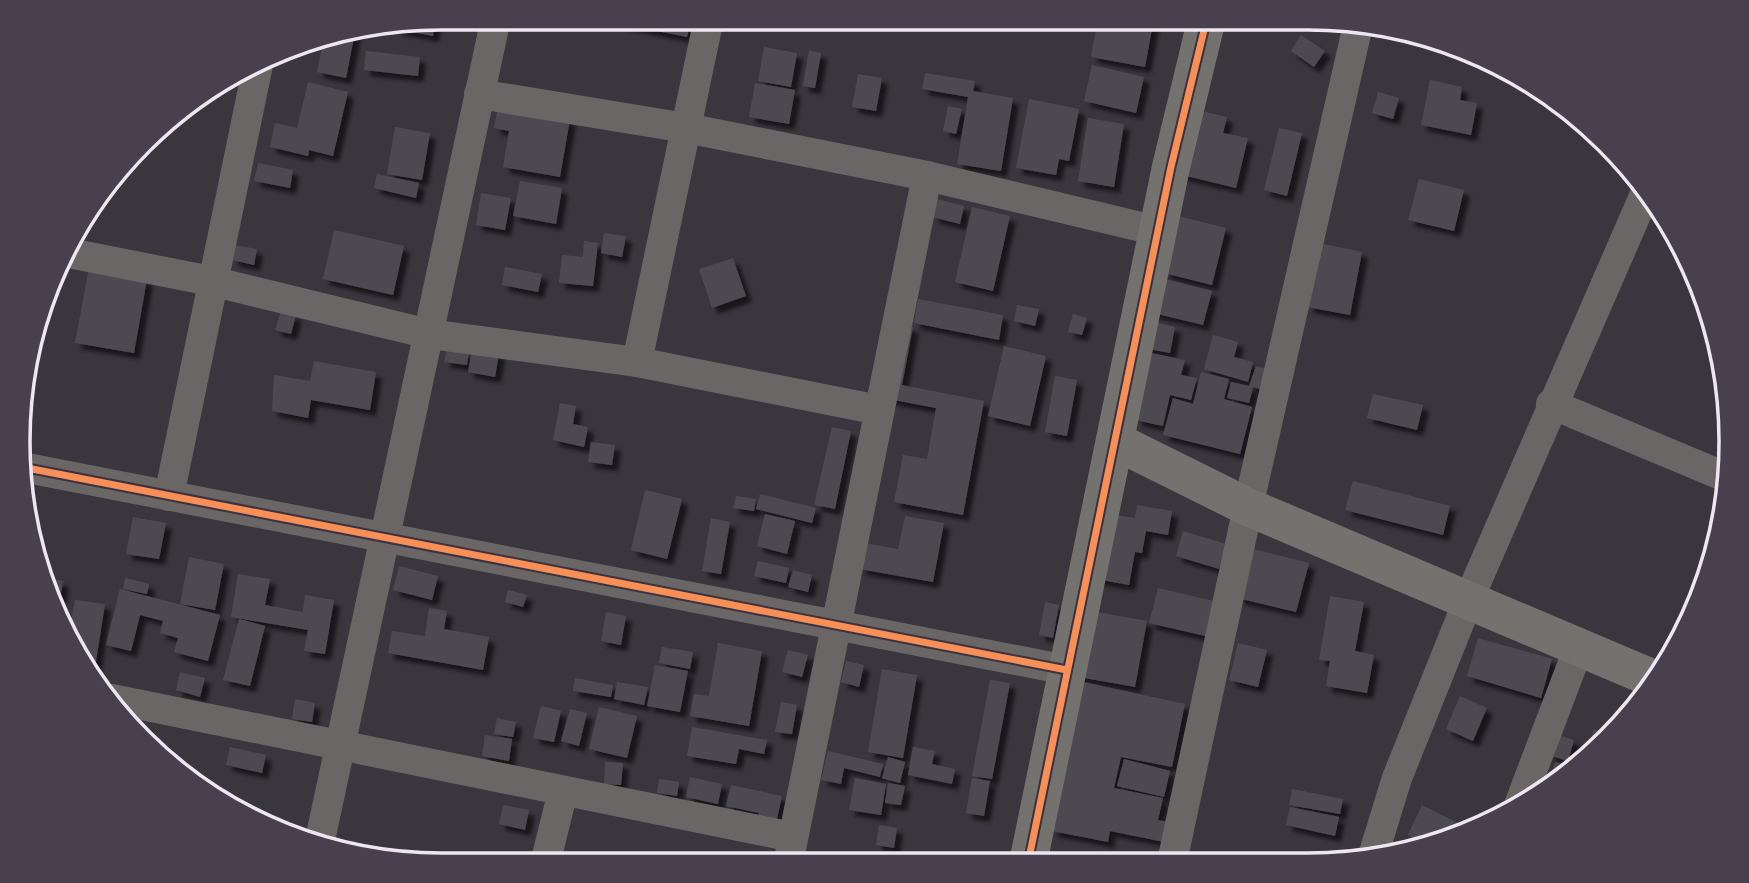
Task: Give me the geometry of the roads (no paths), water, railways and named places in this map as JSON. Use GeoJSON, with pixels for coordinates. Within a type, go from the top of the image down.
{"type":"FeatureCollection","features":[{"type":"Feature","properties":{"kind":"street"},"geometry":{"type":"LineString","coordinates":[[321,835],[493,30]]}},
{"type":"Feature","properties":{"kind":"street"},"geometry":{"type":"LineString","coordinates":[[637,362],[706,30]]}},
{"type":"Feature","properties":{"kind":"street"},"geometry":{"type":"LineString","coordinates":[[1030,853],[1158,231],[1204,30]]}},
{"type":"Feature","properties":{"kind":"street"},"geometry":{"type":"LineString","coordinates":[[1174,853],[1248,507],[1356,33]]}},
{"type":"Feature","properties":{"kind":"street"},"geometry":{"type":"LineString","coordinates":[[169,496],[211,281],[256,74]]}},
{"type":"Feature","properties":{"kind":"street"},"geometry":{"type":"LineString","coordinates":[[479,94],[686,128],[927,176],[1158,231]]}},
{"type":"Feature","properties":{"kind":"street"},"geometry":{"type":"LineString","coordinates":[[128,708],[342,746],[563,791],[790,850],[927,176]]}},
{"type":"Feature","properties":{"kind":"street"},"geometry":{"type":"LineString","coordinates":[[1376,847],[1397,778],[1468,601],[1641,201]]}},
{"type":"Feature","properties":{"kind":"street"},"geometry":{"type":"LineString","coordinates":[[75,254],[211,281],[429,334],[637,362],[879,411]]}},
{"type":"Feature","properties":{"kind":"street"},"geometry":{"type":"LineString","coordinates":[[1551,404],[1718,474]]}},
{"type":"Feature","properties":{"kind":"street"},"geometry":{"type":"LineString","coordinates":[[1115,442],[1248,507],[1646,676]]}},
{"type":"Feature","properties":{"kind":"street"},"geometry":{"type":"LineString","coordinates":[[31,469],[835,627],[1068,670]]}},
{"type":"Feature","properties":{"kind":"street"},"geometry":{"type":"LineString","coordinates":[[1524,791],[1579,648]]}},
{"type":"Feature","properties":{"kind":"street"},"geometry":{"type":"LineString","coordinates":[[548,853],[563,791]]}}]}
